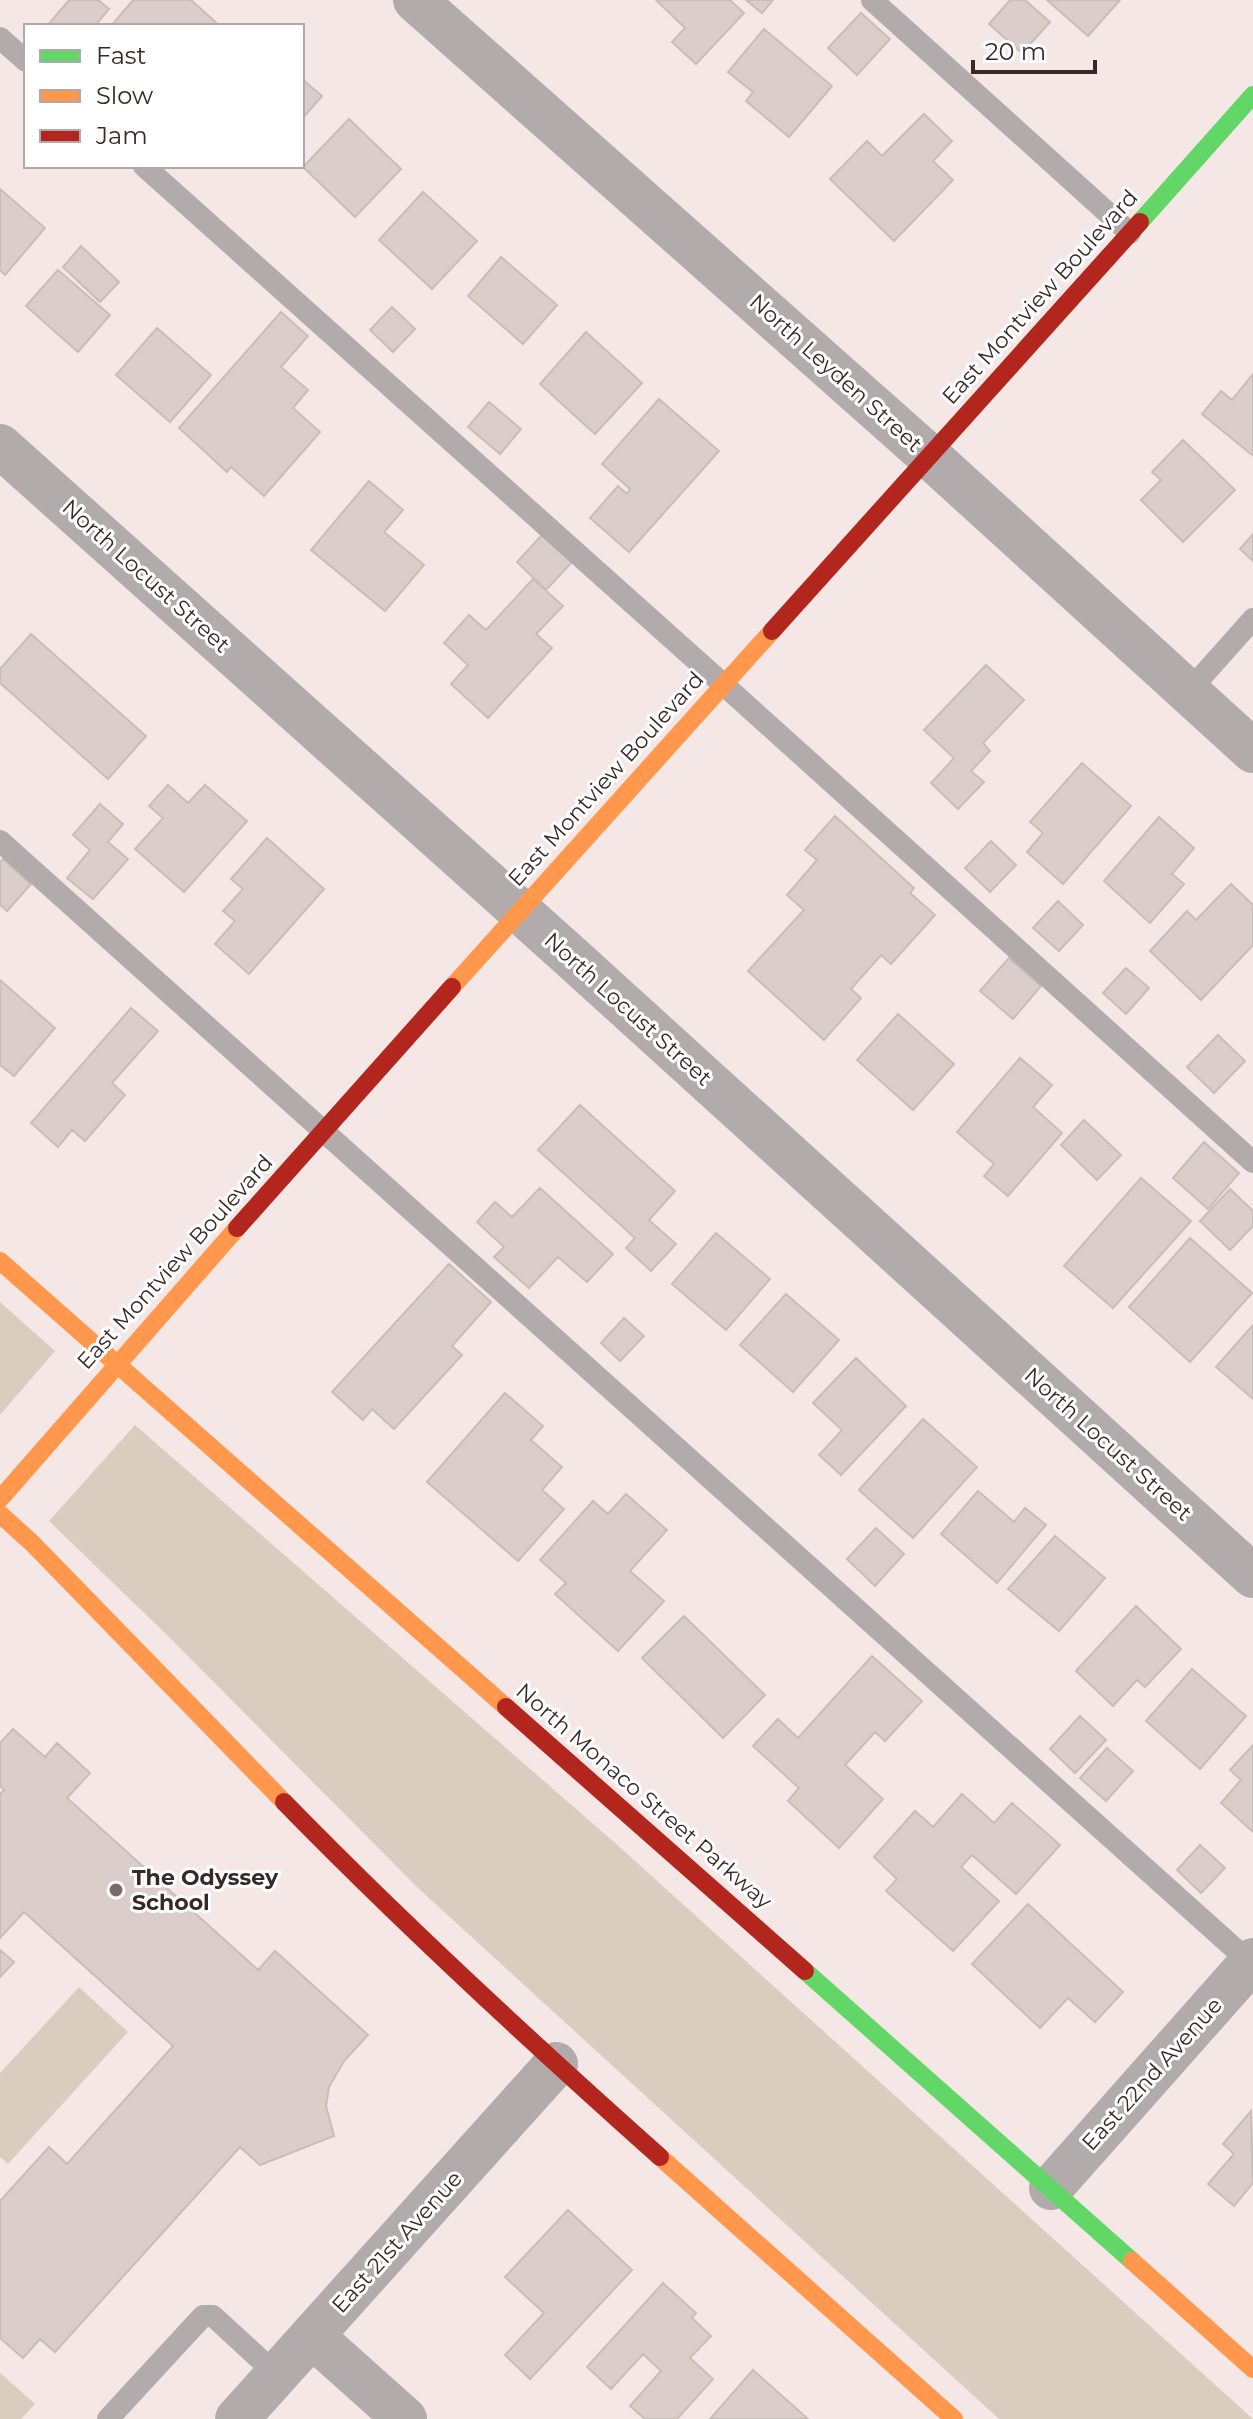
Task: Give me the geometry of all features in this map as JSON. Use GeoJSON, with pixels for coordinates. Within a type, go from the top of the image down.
{"type":"FeatureCollection","features":[{"type":"Feature","properties":{"kind":"main road","name":"East Montview Boulevard"},"geometry":{"type":"LineString","coordinates":[[0,1499],[116,1364],[520,911],[1253,95]]}},
{"type":"Feature","properties":{"kind":"main road","name":"North Monaco Street Parkway"},"geometry":{"type":"LineString","coordinates":[[0,1261],[1253,2369]]}},
{"type":"Feature","properties":{"kind":"main road"},"geometry":{"type":"LineString","coordinates":[[0,1514],[33,1544],[334,1853],[556,2064],[954,2419]]}},
{"type":"Feature","properties":{"kind":"street","name":"North Leyden Street"},"geometry":{"type":"LineString","coordinates":[[415,0],[929,456],[1253,751]]}},
{"type":"Feature","properties":{"kind":"street","name":"North Locust Street"},"geometry":{"type":"LineString","coordinates":[[0,446],[520,911],[1253,1576]]}},
{"type":"Feature","properties":{"kind":"street","name":"East 22nd Avenue"},"geometry":{"type":"LineString","coordinates":[[1051,2188],[1252,1963]]}},
{"type":"Feature","properties":{"kind":"street","name":"East 21st Avenue"},"geometry":{"type":"LineString","coordinates":[[237,2419],[556,2064]]}},
{"type":"Feature","properties":{"kind":"street"},"geometry":{"type":"LineString","coordinates":[[312,2336],[405,2419]]}},
{"type":"Feature","properties":{"kind":"lane"},"geometry":{"type":"LineString","coordinates":[[872,0],[1130,233]]}},
{"type":"Feature","properties":{"kind":"lane"},"geometry":{"type":"LineString","coordinates":[[0,38],[24,59]]}},
{"type":"Feature","properties":{"kind":"lane"},"geometry":{"type":"LineString","coordinates":[[146,168],[1253,1162]]}},
{"type":"Feature","properties":{"kind":"lane"},"geometry":{"type":"LineString","coordinates":[[1188,692],[1253,619]]}},
{"type":"Feature","properties":{"kind":"lane"},"geometry":{"type":"LineString","coordinates":[[0,841],[1252,1963]]}},
{"type":"Feature","properties":{"kind":"lane"},"geometry":{"type":"LineString","coordinates":[[108,2419],[203,2316],[213,2316],[277,2375]]}},
{"type":"Feature","properties":{"kind":"shaded area"},"geometry":{"type":"Polygon","coordinates":[[[0,1302],[55,1351],[0,1415],[0,1302]]]}},
{"type":"Feature","properties":{"kind":"shaded area"},"geometry":{"type":"Polygon","coordinates":[[[135,1425],[614,1842],[1253,2419],[999,2419],[418,1888],[49,1521],[135,1425]]]}},
{"type":"Feature","properties":{"kind":"shaded area"},"geometry":{"type":"Polygon","coordinates":[[[79,1987],[128,2032],[8,2164],[0,2157],[0,2073],[79,1987]]]}},
{"type":"Feature","properties":{"kind":"shaded area"},"geometry":{"type":"Polygon","coordinates":[[[0,2373],[35,2404],[21,2419],[0,2419],[0,2373]]]}},
{"type":"Feature","properties":{"kind":"building"},"geometry":{"type":"Polygon","coordinates":[[[69,0],[98,0],[109,9],[97,24],[49,24],[69,0]]]}},
{"type":"Feature","properties":{"kind":"building"},"geometry":{"type":"Polygon","coordinates":[[[133,0],[191,0],[218,24],[113,24],[133,0]]]}},
{"type":"Feature","properties":{"kind":"building"},"geometry":{"type":"Polygon","coordinates":[[[656,0],[730,0],[744,13],[696,64],[672,42],[685,28],[656,0]]]}},
{"type":"Feature","properties":{"kind":"building"},"geometry":{"type":"Polygon","coordinates":[[[746,0],[773,0],[762,13],[746,0]]]}},
{"type":"Feature","properties":{"kind":"building"},"geometry":{"type":"Polygon","coordinates":[[[1010,0],[1025,0],[1050,22],[1022,53],[989,24],[1010,0]]]}},
{"type":"Feature","properties":{"kind":"building"},"geometry":{"type":"Polygon","coordinates":[[[1047,0],[1120,0],[1088,36],[1047,0]]]}},
{"type":"Feature","properties":{"kind":"building"},"geometry":{"type":"Polygon","coordinates":[[[861,13],[890,39],[857,75],[828,48],[861,13]]]}},
{"type":"Feature","properties":{"kind":"building"},"geometry":{"type":"Polygon","coordinates":[[[764,29],[832,86],[789,137],[746,101],[753,92],[728,72],[764,29]]]}},
{"type":"Feature","properties":{"kind":"building"},"geometry":{"type":"Polygon","coordinates":[[[304,81],[322,96],[304,117],[304,81]]]}},
{"type":"Feature","properties":{"kind":"building"},"geometry":{"type":"Polygon","coordinates":[[[924,114],[952,141],[933,161],[953,180],[894,241],[830,179],[867,141],[882,156],[924,114]]]}},
{"type":"Feature","properties":{"kind":"building"},"geometry":{"type":"Polygon","coordinates":[[[349,119],[401,169],[355,217],[304,166],[349,119]]]}},
{"type":"Feature","properties":{"kind":"building"},"geometry":{"type":"Polygon","coordinates":[[[0,189],[45,228],[5,275],[0,270],[0,189]]]}},
{"type":"Feature","properties":{"kind":"building"},"geometry":{"type":"Polygon","coordinates":[[[423,192],[477,241],[432,289],[379,240],[423,192]]]}},
{"type":"Feature","properties":{"kind":"building"},"geometry":{"type":"Polygon","coordinates":[[[81,246],[119,282],[100,302],[63,267],[81,246]]]}},
{"type":"Feature","properties":{"kind":"building"},"geometry":{"type":"Polygon","coordinates":[[[501,257],[557,305],[523,344],[468,296],[501,257]]]}},
{"type":"Feature","properties":{"kind":"building"},"geometry":{"type":"Polygon","coordinates":[[[58,270],[110,315],[78,352],[26,306],[58,270]]]}},
{"type":"Feature","properties":{"kind":"building"},"geometry":{"type":"Polygon","coordinates":[[[392,307],[415,329],[393,352],[370,330],[392,307]]]}},
{"type":"Feature","properties":{"kind":"building"},"geometry":{"type":"Polygon","coordinates":[[[281,312],[308,336],[281,367],[308,390],[293,408],[320,432],[264,496],[231,467],[227,472],[179,428],[281,312]]]}},
{"type":"Feature","properties":{"kind":"building"},"geometry":{"type":"Polygon","coordinates":[[[157,328],[211,375],[170,422],[116,375],[157,328]]]}},
{"type":"Feature","properties":{"kind":"building"},"geometry":{"type":"Polygon","coordinates":[[[586,332],[642,383],[595,434],[540,384],[586,332]]]}},
{"type":"Feature","properties":{"kind":"building"},"geometry":{"type":"Polygon","coordinates":[[[1253,374],[1252,455],[1202,414],[1221,391],[1232,400],[1253,374]]]}},
{"type":"Feature","properties":{"kind":"building"},"geometry":{"type":"Polygon","coordinates":[[[659,399],[719,451],[629,552],[590,518],[618,486],[627,494],[630,489],[602,464],[659,399]]]}},
{"type":"Feature","properties":{"kind":"building"},"geometry":{"type":"Polygon","coordinates":[[[489,402],[521,429],[500,454],[468,427],[489,402]]]}},
{"type":"Feature","properties":{"kind":"building"},"geometry":{"type":"Polygon","coordinates":[[[1183,440],[1235,490],[1183,542],[1141,500],[1161,480],[1152,472],[1183,440]]]}},
{"type":"Feature","properties":{"kind":"building"},"geometry":{"type":"Polygon","coordinates":[[[369,481],[403,510],[384,532],[424,565],[385,611],[311,550],[369,481]]]}},
{"type":"Feature","properties":{"kind":"building"},"geometry":{"type":"Polygon","coordinates":[[[1253,534],[1253,561],[1240,549],[1253,534]]]}},
{"type":"Feature","properties":{"kind":"building"},"geometry":{"type":"Polygon","coordinates":[[[542,535],[572,562],[546,590],[517,562],[542,535]]]}},
{"type":"Feature","properties":{"kind":"building"},"geometry":{"type":"Polygon","coordinates":[[[533,579],[563,606],[536,634],[552,648],[488,718],[451,684],[468,665],[444,643],[469,615],[486,630],[533,579]]]}},
{"type":"Feature","properties":{"kind":"building"},"geometry":{"type":"Polygon","coordinates":[[[31,634],[146,736],[108,779],[0,683],[0,669],[31,634]]]}},
{"type":"Feature","properties":{"kind":"building"},"geometry":{"type":"Polygon","coordinates":[[[986,665],[1024,700],[983,743],[990,751],[971,771],[984,782],[958,809],[931,783],[954,758],[924,730],[986,665]]]}},
{"type":"Feature","properties":{"kind":"building"},"geometry":{"type":"Polygon","coordinates":[[[1082,763],[1131,806],[1063,884],[1027,852],[1043,833],[1030,822],[1082,763]]]}},
{"type":"Feature","properties":{"kind":"building"},"geometry":{"type":"Polygon","coordinates":[[[168,785],[188,803],[205,785],[247,821],[184,892],[135,849],[163,818],[149,806],[168,785]]]}},
{"type":"Feature","properties":{"kind":"building"},"geometry":{"type":"Polygon","coordinates":[[[100,804],[123,824],[108,842],[128,859],[93,899],[67,878],[90,850],[73,835],[100,804]]]}},
{"type":"Feature","properties":{"kind":"building"},"geometry":{"type":"Polygon","coordinates":[[[835,816],[914,888],[910,893],[935,915],[891,964],[881,955],[851,989],[861,998],[824,1040],[748,971],[804,910],[787,895],[817,860],[805,850],[835,816]]]}},
{"type":"Feature","properties":{"kind":"building"},"geometry":{"type":"Polygon","coordinates":[[[1159,817],[1194,848],[1172,874],[1184,884],[1150,923],[1104,881],[1159,817]]]}},
{"type":"Feature","properties":{"kind":"building"},"geometry":{"type":"Polygon","coordinates":[[[267,838],[324,889],[249,974],[215,944],[235,921],[223,911],[243,889],[231,879],[267,838]]]}},
{"type":"Feature","properties":{"kind":"building"},"geometry":{"type":"Polygon","coordinates":[[[991,841],[1016,865],[990,892],[965,868],[991,841]]]}},
{"type":"Feature","properties":{"kind":"building"},"geometry":{"type":"Polygon","coordinates":[[[3,859],[31,884],[7,911],[0,905],[0,863],[3,859]]]}},
{"type":"Feature","properties":{"kind":"building"},"geometry":{"type":"Polygon","coordinates":[[[1231,884],[1253,905],[1253,945],[1201,1000],[1150,951],[1187,911],[1196,920],[1231,884]]]}},
{"type":"Feature","properties":{"kind":"building"},"geometry":{"type":"Polygon","coordinates":[[[1058,901],[1083,925],[1059,951],[1033,928],[1058,901]]]}},
{"type":"Feature","properties":{"kind":"building"},"geometry":{"type":"Polygon","coordinates":[[[1009,958],[1041,986],[1013,1019],[980,991],[1009,958]]]}},
{"type":"Feature","properties":{"kind":"building"},"geometry":{"type":"Polygon","coordinates":[[[1126,968],[1149,988],[1126,1014],[1103,993],[1126,968]]]}},
{"type":"Feature","properties":{"kind":"building"},"geometry":{"type":"Polygon","coordinates":[[[0,980],[55,1028],[14,1076],[0,1065],[0,980]]]}},
{"type":"Feature","properties":{"kind":"building"},"geometry":{"type":"Polygon","coordinates":[[[131,1008],[158,1031],[112,1083],[125,1095],[85,1141],[72,1130],[58,1147],[31,1123],[131,1008]]]}},
{"type":"Feature","properties":{"kind":"building"},"geometry":{"type":"Polygon","coordinates":[[[898,1014],[954,1064],[913,1110],[857,1060],[898,1014]]]}},
{"type":"Feature","properties":{"kind":"building"},"geometry":{"type":"Polygon","coordinates":[[[1218,1035],[1245,1061],[1214,1093],[1187,1067],[1218,1035]]]}},
{"type":"Feature","properties":{"kind":"building"},"geometry":{"type":"Polygon","coordinates":[[[1020,1058],[1052,1085],[1033,1107],[1062,1133],[1008,1196],[984,1176],[994,1164],[957,1132],[1020,1058]]]}},
{"type":"Feature","properties":{"kind":"building"},"geometry":{"type":"Polygon","coordinates":[[[580,1105],[675,1191],[649,1220],[676,1244],[651,1271],[626,1248],[635,1238],[538,1150],[580,1105]]]}},
{"type":"Feature","properties":{"kind":"building"},"geometry":{"type":"Polygon","coordinates":[[[1084,1120],[1121,1155],[1097,1180],[1061,1145],[1084,1120]]]}},
{"type":"Feature","properties":{"kind":"building"},"geometry":{"type":"Polygon","coordinates":[[[1204,1142],[1239,1173],[1208,1209],[1173,1178],[1204,1142]]]}},
{"type":"Feature","properties":{"kind":"building"},"geometry":{"type":"Polygon","coordinates":[[[1141,1178],[1191,1221],[1113,1308],[1064,1266],[1141,1178]]]}},
{"type":"Feature","properties":{"kind":"building"},"geometry":{"type":"Polygon","coordinates":[[[540,1188],[613,1254],[587,1282],[558,1257],[529,1288],[494,1257],[504,1247],[477,1222],[495,1202],[512,1217],[540,1188]]]}},
{"type":"Feature","properties":{"kind":"building"},"geometry":{"type":"Polygon","coordinates":[[[1230,1189],[1253,1211],[1253,1226],[1230,1250],[1200,1221],[1230,1189]]]}},
{"type":"Feature","properties":{"kind":"building"},"geometry":{"type":"Polygon","coordinates":[[[716,1233],[770,1279],[726,1330],[672,1284],[716,1233]]]}},
{"type":"Feature","properties":{"kind":"building"},"geometry":{"type":"Polygon","coordinates":[[[1190,1238],[1252,1293],[1190,1362],[1129,1307],[1190,1238]]]}},
{"type":"Feature","properties":{"kind":"building"},"geometry":{"type":"Polygon","coordinates":[[[449,1264],[491,1302],[452,1346],[462,1355],[394,1429],[372,1409],[363,1420],[332,1392],[449,1264]]]}},
{"type":"Feature","properties":{"kind":"building"},"geometry":{"type":"Polygon","coordinates":[[[786,1294],[839,1340],[793,1392],[740,1345],[786,1294]]]}},
{"type":"Feature","properties":{"kind":"building"},"geometry":{"type":"Polygon","coordinates":[[[624,1318],[644,1336],[620,1361],[601,1343],[624,1318]]]}},
{"type":"Feature","properties":{"kind":"building"},"geometry":{"type":"Polygon","coordinates":[[[1253,1325],[1253,1399],[1216,1367],[1253,1325]]]}},
{"type":"Feature","properties":{"kind":"building"},"geometry":{"type":"Polygon","coordinates":[[[856,1358],[906,1406],[841,1475],[819,1455],[842,1430],[813,1403],[856,1358]]]}},
{"type":"Feature","properties":{"kind":"building"},"geometry":{"type":"Polygon","coordinates":[[[505,1393],[543,1426],[531,1440],[562,1467],[542,1490],[564,1509],[518,1561],[427,1482],[505,1393]]]}},
{"type":"Feature","properties":{"kind":"building"},"geometry":{"type":"Polygon","coordinates":[[[923,1419],[977,1467],[913,1538],[859,1490],[923,1419]]]}},
{"type":"Feature","properties":{"kind":"building"},"geometry":{"type":"Polygon","coordinates":[[[978,1491],[1014,1522],[1025,1508],[1046,1525],[997,1583],[941,1534],[978,1491]]]}},
{"type":"Feature","properties":{"kind":"building"},"geometry":{"type":"Polygon","coordinates":[[[626,1494],[667,1530],[630,1571],[664,1601],[618,1651],[555,1594],[566,1583],[540,1560],[593,1501],[608,1514],[626,1494]]]}},
{"type":"Feature","properties":{"kind":"building"},"geometry":{"type":"Polygon","coordinates":[[[876,1528],[904,1554],[875,1586],[847,1559],[876,1528]]]}},
{"type":"Feature","properties":{"kind":"building"},"geometry":{"type":"Polygon","coordinates":[[[1055,1536],[1105,1578],[1059,1631],[1008,1589],[1055,1536]]]}},
{"type":"Feature","properties":{"kind":"building"},"geometry":{"type":"Polygon","coordinates":[[[1136,1606],[1181,1649],[1145,1687],[1137,1680],[1113,1706],[1076,1671],[1136,1606]]]}},
{"type":"Feature","properties":{"kind":"building"},"geometry":{"type":"Polygon","coordinates":[[[684,1616],[765,1695],[723,1738],[642,1658],[684,1616]]]}},
{"type":"Feature","properties":{"kind":"building"},"geometry":{"type":"Polygon","coordinates":[[[872,1656],[922,1701],[885,1741],[875,1732],[845,1765],[883,1799],[839,1848],[788,1801],[799,1788],[753,1746],[778,1719],[798,1738],[872,1656]]]}},
{"type":"Feature","properties":{"kind":"building"},"geometry":{"type":"Polygon","coordinates":[[[1192,1669],[1246,1716],[1200,1769],[1146,1721],[1192,1669]]]}},
{"type":"Feature","properties":{"kind":"building"},"geometry":{"type":"Polygon","coordinates":[[[1080,1716],[1106,1740],[1075,1773],[1050,1749],[1080,1716]]]}},
{"type":"Feature","properties":{"kind":"building"},"geometry":{"type":"Polygon","coordinates":[[[13,1729],[45,1757],[57,1743],[90,1773],[67,1798],[258,1970],[275,1951],[368,2035],[344,2061],[329,2087],[326,2106],[334,2136],[260,2165],[240,2147],[55,2352],[40,2339],[23,2358],[0,2338],[0,2201],[49,2147],[67,2164],[173,2046],[24,1912],[0,1938],[0,1794],[4,1790],[0,1786],[0,1743],[13,1729]]]}},
{"type":"Feature","properties":{"kind":"building"},"geometry":{"type":"Polygon","coordinates":[[[1253,1745],[1253,1832],[1221,1803],[1241,1780],[1230,1770],[1253,1745]]]}},
{"type":"Feature","properties":{"kind":"building"},"geometry":{"type":"Polygon","coordinates":[[[1107,1748],[1133,1771],[1106,1801],[1080,1778],[1107,1748]]]}},
{"type":"Feature","properties":{"kind":"building"},"geometry":{"type":"Polygon","coordinates":[[[962,1794],[994,1823],[1012,1803],[1060,1845],[1016,1894],[972,1855],[961,1867],[999,1901],[953,1951],[886,1891],[897,1879],[874,1857],[915,1811],[933,1827],[962,1794]]]}},
{"type":"Feature","properties":{"kind":"building"},"geometry":{"type":"Polygon","coordinates":[[[1200,1845],[1225,1868],[1201,1893],[1177,1870],[1200,1845]]]}},
{"type":"Feature","properties":{"kind":"building"},"geometry":{"type":"Polygon","coordinates":[[[1028,1904],[1123,1992],[1095,2022],[1068,1998],[1040,2028],[972,1964],[1028,1904]]]}},
{"type":"Feature","properties":{"kind":"building"},"geometry":{"type":"Polygon","coordinates":[[[0,1950],[14,1962],[0,1977],[0,1950]]]}},
{"type":"Feature","properties":{"kind":"building"},"geometry":{"type":"Polygon","coordinates":[[[1251,2111],[1253,2183],[1234,2206],[1208,2184],[1234,2154],[1223,2144],[1251,2111]]]}},
{"type":"Feature","properties":{"kind":"building"},"geometry":{"type":"Polygon","coordinates":[[[568,2210],[632,2270],[530,2379],[505,2355],[544,2313],[505,2277],[568,2210]]]}},
{"type":"Feature","properties":{"kind":"building"},"geometry":{"type":"Polygon","coordinates":[[[663,2283],[696,2313],[692,2318],[711,2336],[690,2358],[713,2379],[677,2419],[645,2419],[630,2406],[661,2371],[643,2354],[611,2389],[587,2367],[663,2283]]]}},
{"type":"Feature","properties":{"kind":"building"},"geometry":{"type":"Polygon","coordinates":[[[753,2370],[808,2419],[710,2419],[753,2370]]]}},
{"type":"Feature","properties":{"kind":"traffic: fast"},"geometry":{"type":"LineString","coordinates":[[1140,222],[1253,95]]}},
{"type":"Feature","properties":{"kind":"traffic: fast"},"geometry":{"type":"LineString","coordinates":[[805,1971],[1132,2261]]}},
{"type":"Feature","properties":{"kind":"traffic: slow"},"geometry":{"type":"LineString","coordinates":[[452,987],[772,631]]}},
{"type":"Feature","properties":{"kind":"traffic: slow"},"geometry":{"type":"LineString","coordinates":[[0,1499],[237,1228]]}},
{"type":"Feature","properties":{"kind":"traffic: slow"},"geometry":{"type":"LineString","coordinates":[[0,1261],[506,1707]]}},
{"type":"Feature","properties":{"kind":"traffic: slow"},"geometry":{"type":"LineString","coordinates":[[0,1514],[33,1544],[284,1802]]}},
{"type":"Feature","properties":{"kind":"traffic: slow"},"geometry":{"type":"LineString","coordinates":[[660,2157],[954,2419]]}},
{"type":"Feature","properties":{"kind":"traffic: slow"},"geometry":{"type":"LineString","coordinates":[[1132,2261],[1253,2369]]}},
{"type":"Feature","properties":{"kind":"traffic: jam"},"geometry":{"type":"LineString","coordinates":[[772,631],[1140,222]]}},
{"type":"Feature","properties":{"kind":"traffic: jam"},"geometry":{"type":"LineString","coordinates":[[237,1228],[452,987]]}},
{"type":"Feature","properties":{"kind":"traffic: jam"},"geometry":{"type":"LineString","coordinates":[[506,1707],[805,1971]]}},
{"type":"Feature","properties":{"kind":"traffic: jam"},"geometry":{"type":"LineString","coordinates":[[284,1802],[469,1982],[660,2157]]}},
{"type":"Feature","properties":{"kind":"place","name":"The Odyssey School"},"geometry":{"type":"Point","coordinates":[116,1890]}}]}
